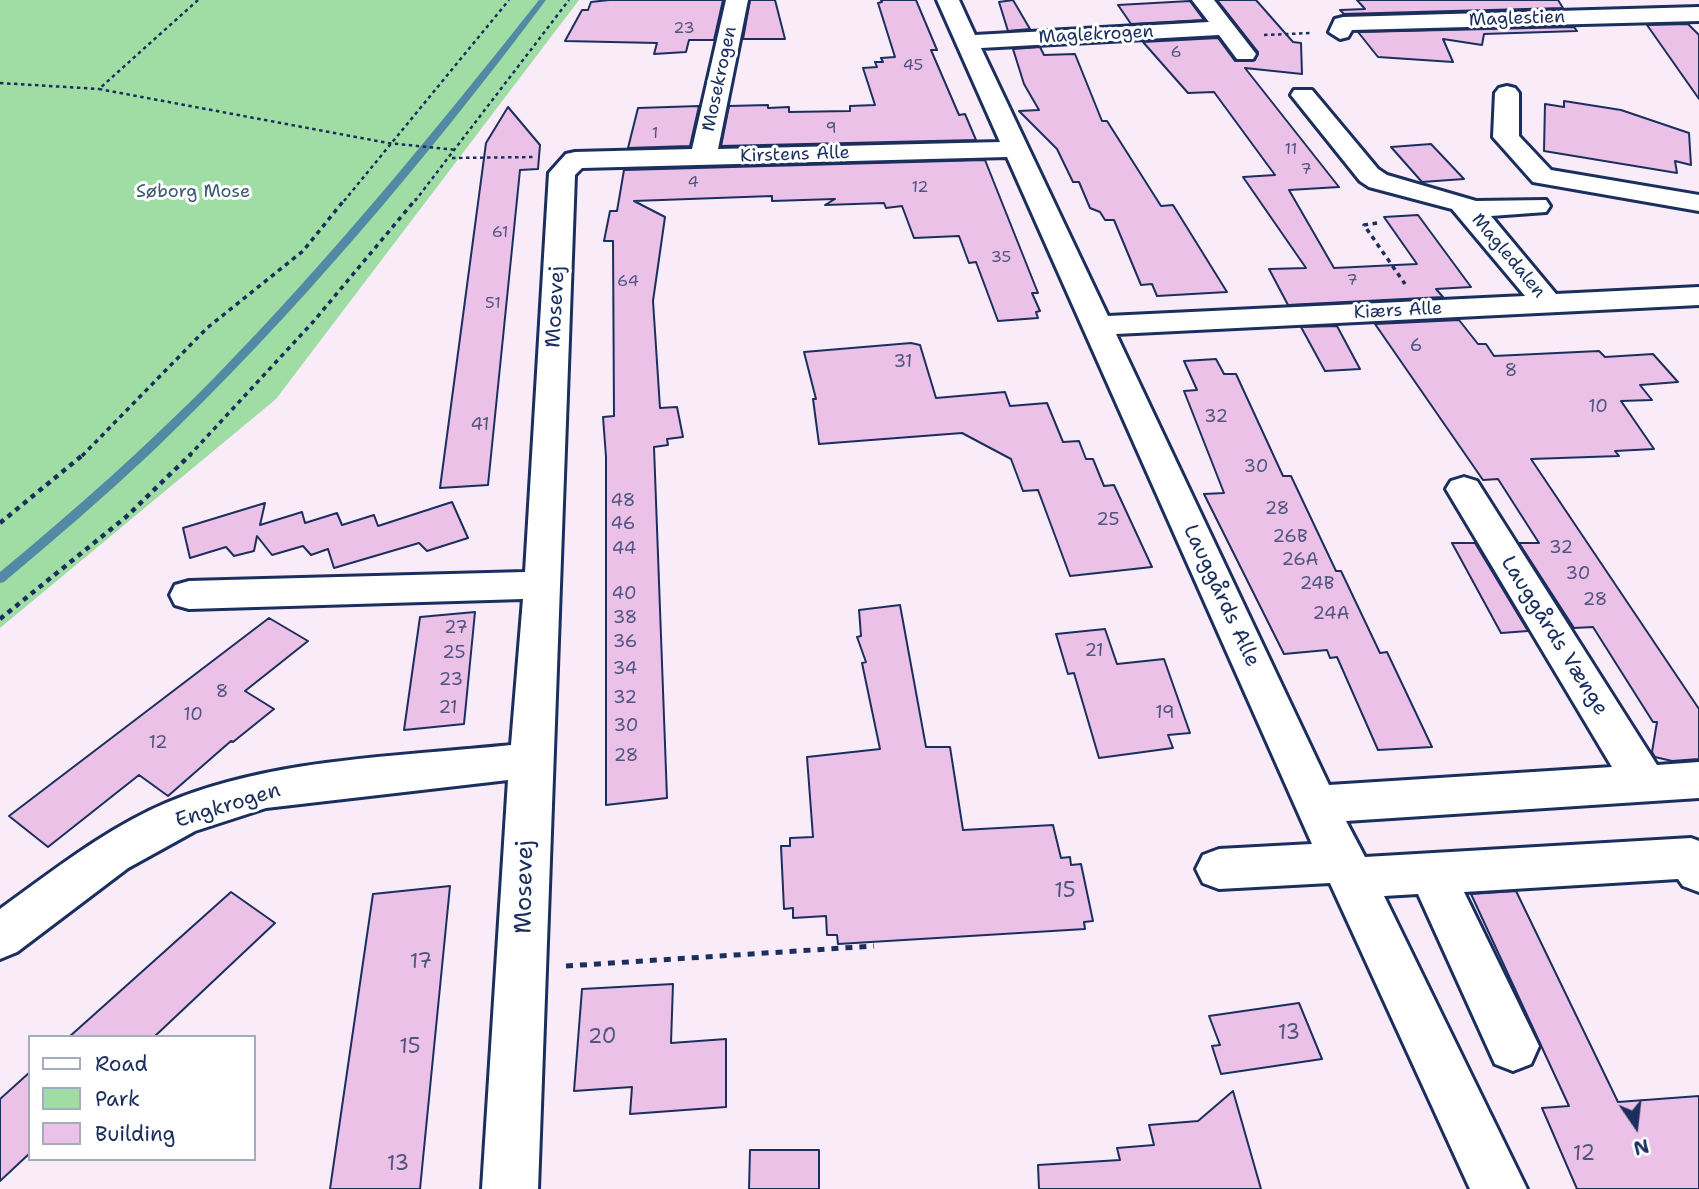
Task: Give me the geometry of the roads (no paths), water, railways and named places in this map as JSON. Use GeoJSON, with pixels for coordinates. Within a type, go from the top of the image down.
{"type":"FeatureCollection","features":[{"type":"Feature","properties":{"kind":"street","name":"Mosekrogen"},"geometry":{"type":"LineString","coordinates":[[703,157],[737,0]]}},
{"type":"Feature","properties":{"kind":"street","name":"Lauggårds Alle"},"geometry":{"type":"LineString","coordinates":[[948,0],[1316,804],[1499,1189]]}},
{"type":"Feature","properties":{"kind":"street","name":"Maglekrogen"},"geometry":{"type":"LineString","coordinates":[[967,42],[1234,39],[1202,0]]}},
{"type":"Feature","properties":{"kind":"street","name":"Maglestien"},"geometry":{"type":"LineString","coordinates":[[1340,32],[1343,24],[1699,14]]}},
{"type":"Feature","properties":{"kind":"street"},"geometry":{"type":"LineString","coordinates":[[1507,93],[1506,138],[1542,176],[1699,203]]}},
{"type":"Feature","properties":{"kind":"street","name":"Magledalen"},"geometry":{"type":"LineString","coordinates":[[1303,95],[1369,175],[1378,181],[1462,203],[1548,304]]}},
{"type":"Feature","properties":{"kind":"street","name":"Kirstens Alle"},"geometry":{"type":"LineString","coordinates":[[575,160],[1014,149]]}},
{"type":"Feature","properties":{"kind":"street","name":"Mosevej"},"geometry":{"type":"LineString","coordinates":[[510,1189],[562,173],[575,160]]}},
{"type":"Feature","properties":{"kind":"street"},"geometry":{"type":"LineString","coordinates":[[1469,209],[1536,206]]}},
{"type":"Feature","properties":{"kind":"street","name":"Kiærs Alle"},"geometry":{"type":"LineString","coordinates":[[1097,326],[1699,296]]}},
{"type":"Feature","properties":{"kind":"street","name":"Lauggårds Vænge"},"geometry":{"type":"LineString","coordinates":[[1464,489],[1645,783]]}},
{"type":"Feature","properties":{"kind":"street"},"geometry":{"type":"LineString","coordinates":[[189,595],[543,584]]}},
{"type":"Feature","properties":{"kind":"street","name":"Engkrogen"},"geometry":{"type":"LineString","coordinates":[[0,937],[111,854],[181,817],[266,790],[531,760]]}},
{"type":"Feature","properties":{"kind":"street"},"geometry":{"type":"LineString","coordinates":[[1316,804],[1699,780]]}},
{"type":"Feature","properties":{"kind":"street"},"geometry":{"type":"LineString","coordinates":[[1219,869],[1432,873],[1690,858],[1699,872]]}},
{"type":"Feature","properties":{"kind":"street"},"geometry":{"type":"LineString","coordinates":[[1432,873],[1513,1046]]}},
{"type":"Feature","properties":{"kind":"waterway"},"geometry":{"type":"LineString","coordinates":[[0,579],[75,516],[148,449],[288,306],[419,154],[543,0]]}},
{"type":"Feature","properties":{"kind":"park label","name":"Søborg Mose"},"geometry":{"type":"Point","coordinates":[193,192]}}]}
